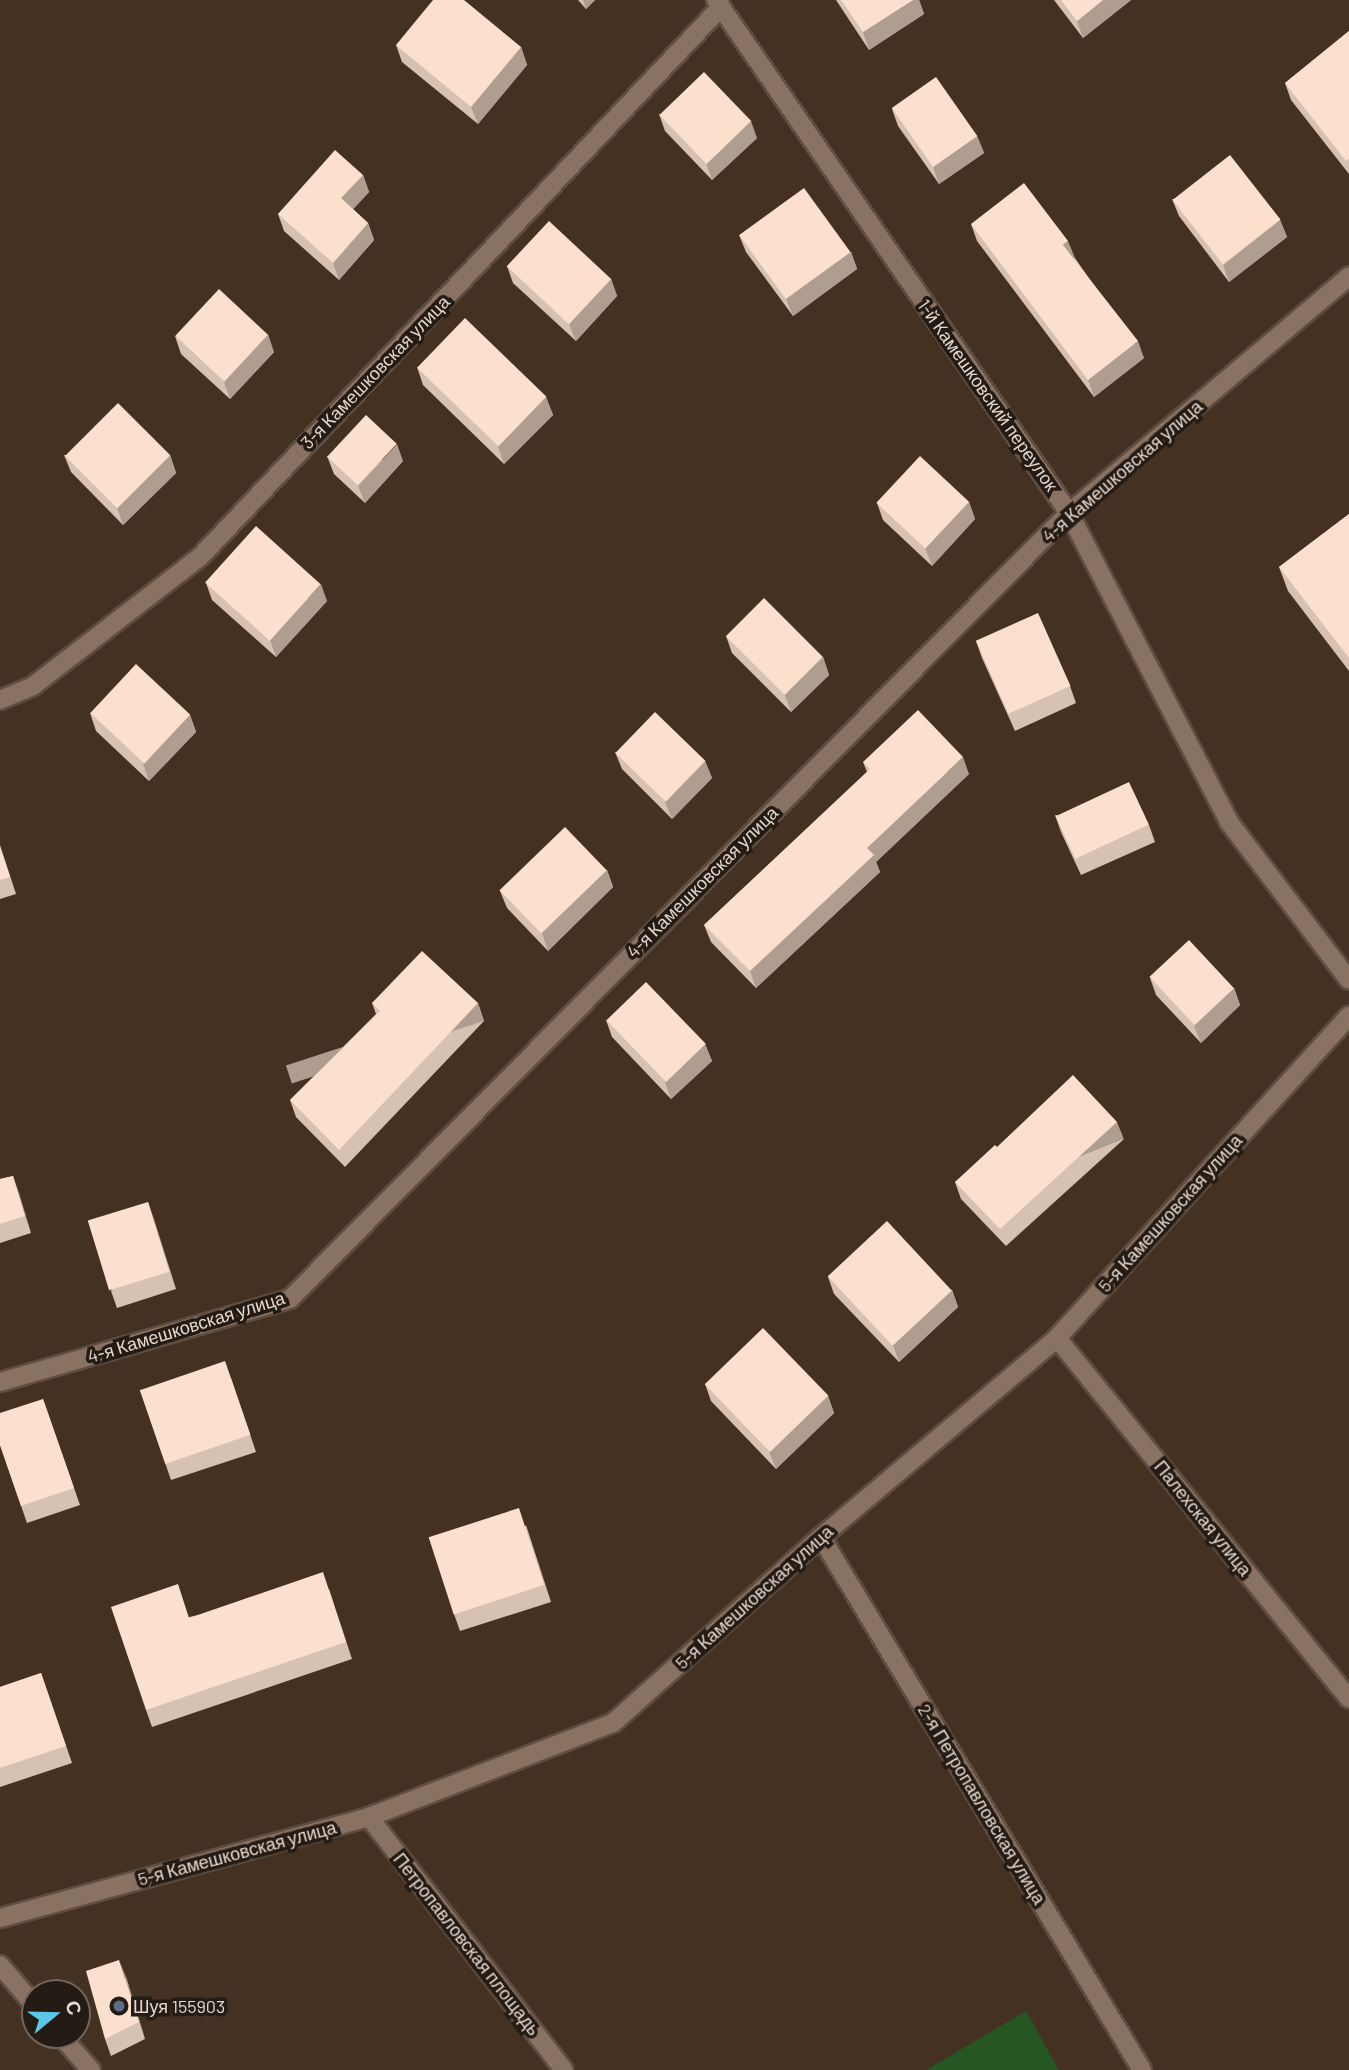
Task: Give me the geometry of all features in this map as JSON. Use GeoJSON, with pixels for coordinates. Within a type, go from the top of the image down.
{"type":"FeatureCollection","features":[{"type":"Feature","properties":{"kind":"street","name":"1-й Камешковский переулок"},"geometry":{"type":"LineString","coordinates":[[719,4],[1069,513],[1229,822],[1349,980]]}},
{"type":"Feature","properties":{"kind":"street","name":"3-я Камешковская улица"},"geometry":{"type":"LineString","coordinates":[[0,700],[33,686],[200,557],[719,4]]}},
{"type":"Feature","properties":{"kind":"street","name":"4-я Камешковская улица"},"geometry":{"type":"LineString","coordinates":[[0,1382],[290,1299],[1069,513],[1349,276]]}},
{"type":"Feature","properties":{"kind":"street","name":"5-я Камешковская улица"},"geometry":{"type":"LineString","coordinates":[[0,1918],[369,1817],[613,1723],[821,1537],[1058,1338],[1349,1016]]}},
{"type":"Feature","properties":{"kind":"street","name":"Палехская улица"},"geometry":{"type":"LineString","coordinates":[[1058,1338],[1349,1698]]}},
{"type":"Feature","properties":{"kind":"street","name":"2-я Петропавловская улица"},"geometry":{"type":"LineString","coordinates":[[821,1537],[1142,2070]]}},
{"type":"Feature","properties":{"kind":"street","name":"Петропавловская площадь"},"geometry":{"type":"LineString","coordinates":[[369,1817],[564,2070]]}},
{"type":"Feature","properties":{"kind":"street"},"geometry":{"type":"LineString","coordinates":[[0,1965],[21,1990]]}},
{"type":"Feature","properties":{"kind":"street"},"geometry":{"type":"LineString","coordinates":[[72,2049],[90,2070]]}},
{"type":"Feature","properties":{"kind":"green space"},"geometry":{"type":"Polygon","coordinates":[[[1026,2011],[1059,2070],[926,2070],[1026,2011]]]}},
{"type":"Feature","properties":{"kind":"building"},"geometry":{"type":"Polygon","coordinates":[[[433,0],[464,0],[521,47],[471,107],[396,45],[433,0]]]}},
{"type":"Feature","properties":{"kind":"building"},"geometry":{"type":"Polygon","coordinates":[[[841,0],[913,0],[863,32],[841,0]]]}},
{"type":"Feature","properties":{"kind":"building"},"geometry":{"type":"Polygon","coordinates":[[[1061,0],[1103,0],[1077,21],[1061,0]]]}},
{"type":"Feature","properties":{"kind":"building"},"geometry":{"type":"Polygon","coordinates":[[[1349,31],[1349,159],[1346,161],[1285,83],[1349,31]]]}},
{"type":"Feature","properties":{"kind":"building"},"geometry":{"type":"Polygon","coordinates":[[[704,72],[751,121],[707,164],[659,115],[704,72]]]}},
{"type":"Feature","properties":{"kind":"building"},"geometry":{"type":"Polygon","coordinates":[[[936,77],[977,136],[933,167],[892,108],[936,77]]]}},
{"type":"Feature","properties":{"kind":"building"},"geometry":{"type":"Polygon","coordinates":[[[335,150],[363,175],[341,198],[368,223],[333,263],[278,214],[335,150]]]}},
{"type":"Feature","properties":{"kind":"building"},"geometry":{"type":"Polygon","coordinates":[[[1230,155],[1280,220],[1223,265],[1172,200],[1230,155]]]}},
{"type":"Feature","properties":{"kind":"building"},"geometry":{"type":"Polygon","coordinates":[[[1024,183],[1068,241],[1063,245],[1138,341],[1088,380],[971,224],[1024,183]]]}},
{"type":"Feature","properties":{"kind":"building"},"geometry":{"type":"Polygon","coordinates":[[[804,188],[850,252],[786,299],[739,235],[804,188]]]}},
{"type":"Feature","properties":{"kind":"building"},"geometry":{"type":"Polygon","coordinates":[[[549,221],[611,279],[569,324],[507,266],[549,221]]]}},
{"type":"Feature","properties":{"kind":"building"},"geometry":{"type":"Polygon","coordinates":[[[219,289],[268,335],[224,382],[175,336],[219,289]]]}},
{"type":"Feature","properties":{"kind":"building"},"geometry":{"type":"Polygon","coordinates":[[[465,318],[546,396],[498,446],[417,368],[465,318]]]}},
{"type":"Feature","properties":{"kind":"building"},"geometry":{"type":"Polygon","coordinates":[[[118,403],[170,455],[117,508],[65,456],[118,403]]]}},
{"type":"Feature","properties":{"kind":"building"},"geometry":{"type":"Polygon","coordinates":[[[366,415],[397,444],[358,485],[327,457],[366,415]]]}},
{"type":"Feature","properties":{"kind":"building"},"geometry":{"type":"Polygon","coordinates":[[[920,456],[969,502],[925,549],[876,503],[920,456]]]}},
{"type":"Feature","properties":{"kind":"building"},"geometry":{"type":"Polygon","coordinates":[[[1349,514],[1349,658],[1279,567],[1349,514]]]}},
{"type":"Feature","properties":{"kind":"building"},"geometry":{"type":"Polygon","coordinates":[[[256,526],[321,584],[270,641],[205,582],[256,526]]]}},
{"type":"Feature","properties":{"kind":"building"},"geometry":{"type":"Polygon","coordinates":[[[764,598],[823,657],[785,695],[726,636],[764,598]]]}},
{"type":"Feature","properties":{"kind":"building"},"geometry":{"type":"Polygon","coordinates":[[[1038,613],[1071,686],[1008,714],[976,641],[1038,613]]]}},
{"type":"Feature","properties":{"kind":"building"},"geometry":{"type":"Polygon","coordinates":[[[136,664],[190,714],[144,763],[90,713],[136,664]]]}},
{"type":"Feature","properties":{"kind":"building"},"geometry":{"type":"Polygon","coordinates":[[[918,710],[963,757],[867,848],[874,855],[750,971],[704,925],[870,769],[863,762],[918,710]]]}},
{"type":"Feature","properties":{"kind":"building"},"geometry":{"type":"Polygon","coordinates":[[[655,712],[705,761],[666,802],[615,753],[655,712]]]}},
{"type":"Feature","properties":{"kind":"building"},"geometry":{"type":"Polygon","coordinates":[[[1129,782],[1149,825],[1075,859],[1056,816],[1129,782]]]}},
{"type":"Feature","properties":{"kind":"building"},"geometry":{"type":"Polygon","coordinates":[[[565,827],[607,870],[541,933],[500,890],[565,827]]]}},
{"type":"Feature","properties":{"kind":"building"},"geometry":{"type":"Polygon","coordinates":[[[0,847],[10,877],[0,880],[0,847]]]}},
{"type":"Feature","properties":{"kind":"building"},"geometry":{"type":"Polygon","coordinates":[[[1189,940],[1234,988],[1195,1025],[1150,977],[1189,940]]]}},
{"type":"Feature","properties":{"kind":"building"},"geometry":{"type":"Polygon","coordinates":[[[422,951],[478,1003],[339,1150],[290,1100],[380,1011],[372,1003],[422,951]]]}},
{"type":"Feature","properties":{"kind":"building"},"geometry":{"type":"Polygon","coordinates":[[[646,982],[706,1044],[666,1082],[606,1020],[646,982]]]}},
{"type":"Feature","properties":{"kind":"building"},"geometry":{"type":"Polygon","coordinates":[[[1073,1075],[1117,1122],[1000,1229],[955,1182],[995,1145],[997,1147],[1073,1075]]]}},
{"type":"Feature","properties":{"kind":"building"},"geometry":{"type":"Polygon","coordinates":[[[13,1176],[25,1216],[0,1224],[0,1179],[13,1176]]]}},
{"type":"Feature","properties":{"kind":"building"},"geometry":{"type":"Polygon","coordinates":[[[148,1202],[169,1272],[109,1290],[88,1220],[148,1202]]]}},
{"type":"Feature","properties":{"kind":"building"},"geometry":{"type":"Polygon","coordinates":[[[887,1221],[952,1290],[893,1346],[828,1276],[887,1221]]]}},
{"type":"Feature","properties":{"kind":"building"},"geometry":{"type":"Polygon","coordinates":[[[763,1328],[828,1396],[770,1452],[705,1384],[763,1328]]]}},
{"type":"Feature","properties":{"kind":"building"},"geometry":{"type":"Polygon","coordinates":[[[225,1361],[250,1435],[165,1464],[140,1390],[225,1361]]]}},
{"type":"Feature","properties":{"kind":"building"},"geometry":{"type":"Polygon","coordinates":[[[43,1399],[74,1488],[21,1506],[0,1445],[0,1413],[43,1399]]]}},
{"type":"Feature","properties":{"kind":"building"},"geometry":{"type":"Polygon","coordinates":[[[519,1508],[544,1585],[454,1614],[429,1537],[519,1508]]]}},
{"type":"Feature","properties":{"kind":"building"},"geometry":{"type":"Polygon","coordinates":[[[323,1572],[346,1642],[146,1710],[111,1607],[178,1584],[189,1618],[323,1572]]]}},
{"type":"Feature","properties":{"kind":"building"},"geometry":{"type":"Polygon","coordinates":[[[41,1673],[66,1746],[0,1768],[0,1687],[41,1673]]]}},
{"type":"Feature","properties":{"kind":"building"},"geometry":{"type":"Polygon","coordinates":[[[119,1960],[139,2022],[105,2039],[91,1989],[91,1979],[88,1979],[86,1971],[119,1960]]]}},
{"type":"Feature","properties":{"kind":"place","name":"Шуя 155903"},"geometry":{"type":"Point","coordinates":[119,2006]}}]}
